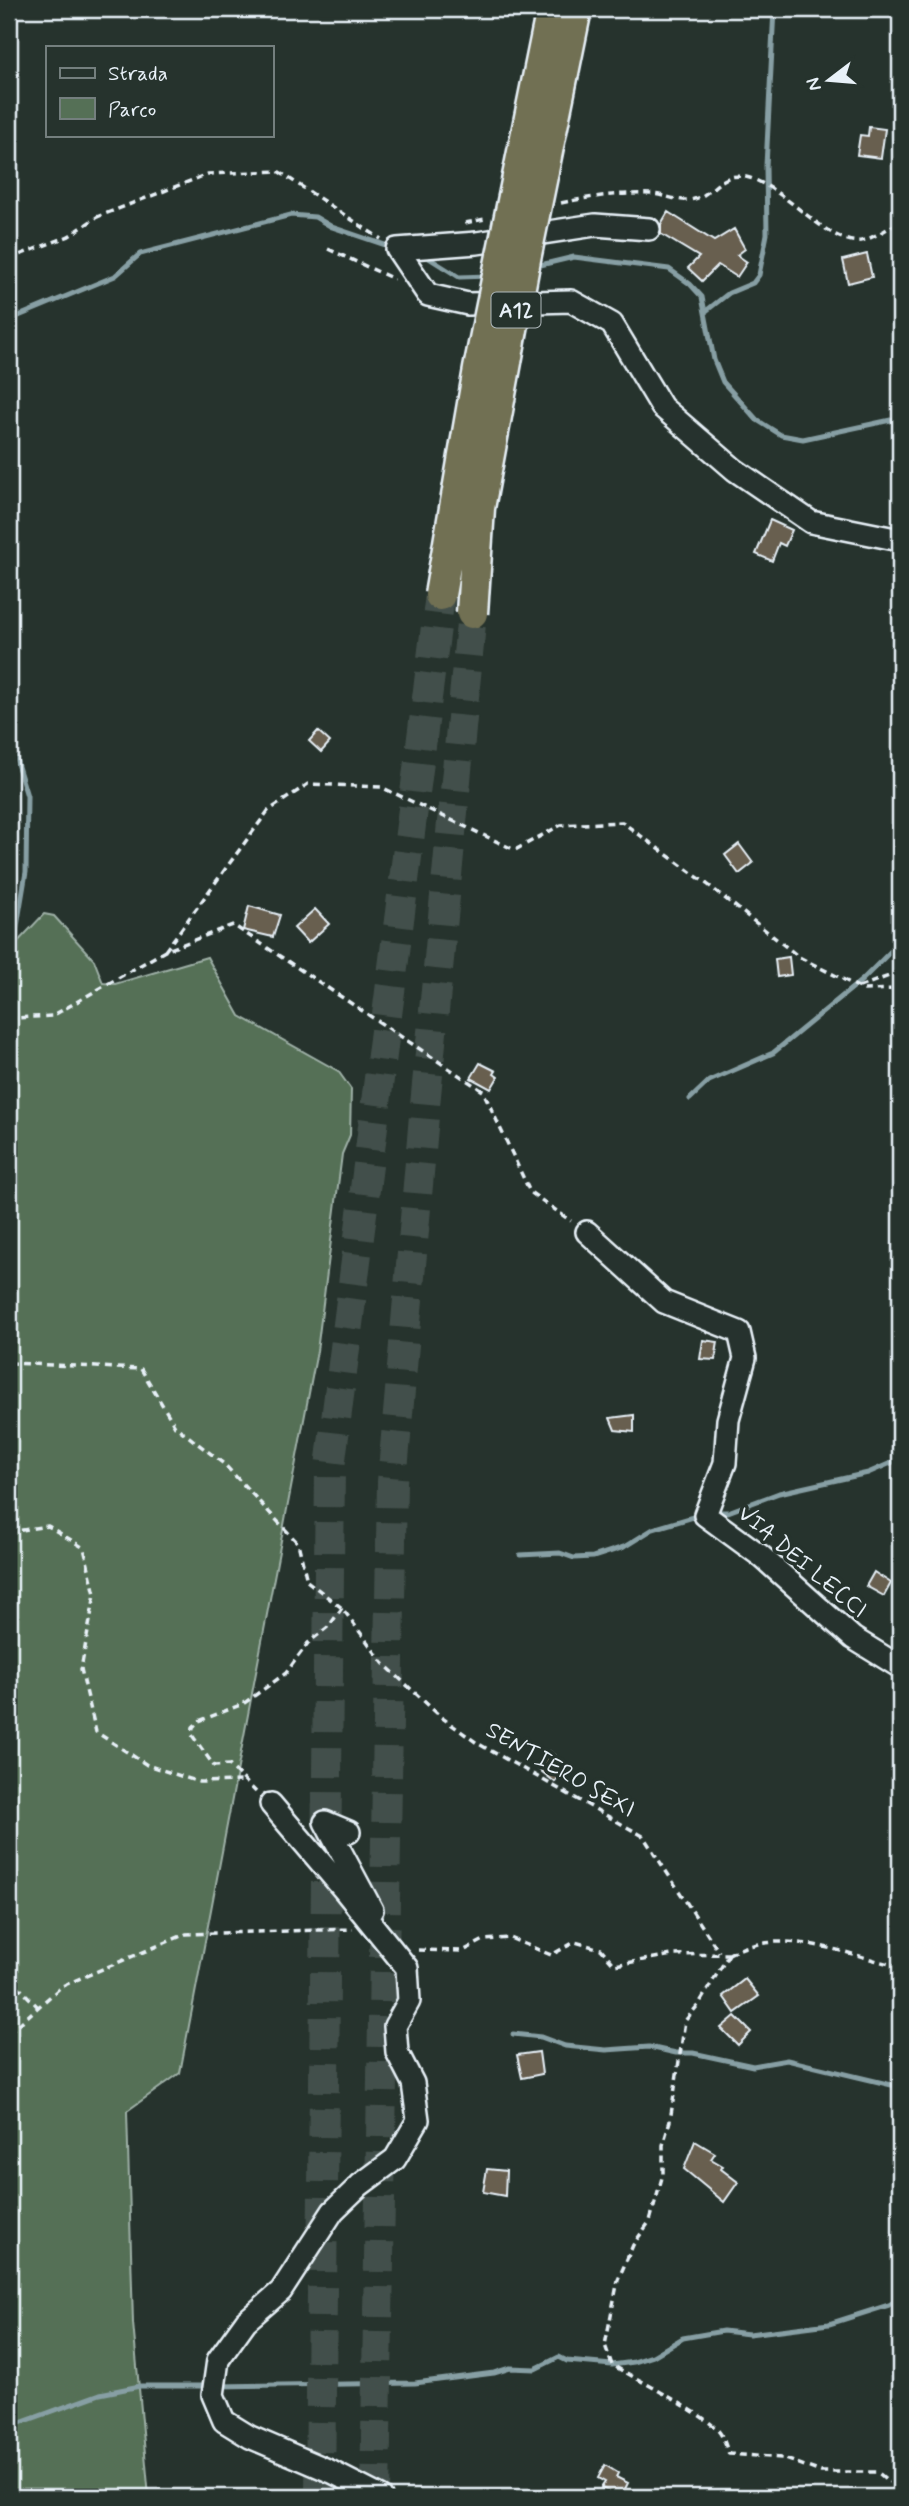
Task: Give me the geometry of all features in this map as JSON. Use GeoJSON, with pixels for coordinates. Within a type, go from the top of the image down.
{"type":"FeatureCollection","features":[{"type":"Feature","properties":{"kind":"highway","name":"A12"},"geometry":{"type":"LineString","coordinates":[[440,594],[479,369],[552,9]]}},
{"type":"Feature","properties":{"kind":"highway","name":"A12"},"geometry":{"type":"LineString","coordinates":[[472,613],[479,508],[525,259],[576,9]]}},
{"type":"Feature","properties":{"kind":"street"},"geometry":{"type":"LineString","coordinates":[[649,229],[595,225],[477,243],[397,249],[428,295],[468,304],[571,301],[612,324],[662,407],[735,470],[811,522],[900,540]]}},
{"type":"Feature","properties":{"kind":"street","name":"VIA DEI LECCI"},"geometry":{"type":"LineString","coordinates":[[587,1232],[664,1302],[739,1332],[745,1358],[728,1420],[725,1463],[705,1515],[761,1556],[853,1638],[900,1667]]}},
{"type":"Feature","properties":{"kind":"street"},"geometry":{"type":"LineString","coordinates":[[271,1804],[407,1968],[409,2001],[396,2026],[397,2052],[413,2083],[418,2120],[395,2158],[360,2185],[333,2211],[281,2291],[246,2321],[218,2360],[213,2395],[224,2421],[250,2437],[332,2472],[381,2497]]}},
{"type":"Feature","properties":{"kind":"street"},"geometry":{"type":"LineString","coordinates":[[349,1832],[325,1822],[372,1907],[376,1929]]}},
{"type":"Feature","properties":{"kind":"path"},"geometry":{"type":"LineString","coordinates":[[9,259],[69,236],[97,217],[208,174],[278,171],[397,249]]}},
{"type":"Feature","properties":{"kind":"path"},"geometry":{"type":"LineString","coordinates":[[328,249],[428,295]]}},
{"type":"Feature","properties":{"kind":"path"},"geometry":{"type":"LineString","coordinates":[[165,951],[268,811],[308,784],[381,787],[515,850],[561,825],[622,822],[707,884],[799,957],[864,990],[900,989]]}},
{"type":"Feature","properties":{"kind":"path"},"geometry":{"type":"LineString","coordinates":[[9,1021],[15,1018],[52,1016],[165,951],[233,925],[483,1091],[530,1192],[587,1232]]}},
{"type":"Feature","properties":{"kind":"path"},"geometry":{"type":"LineString","coordinates":[[858,987],[900,972]]}},
{"type":"Feature","properties":{"kind":"path","name":"SENTIERO SEXI"},"geometry":{"type":"LineString","coordinates":[[9,1363],[141,1369],[175,1426],[224,1464],[298,1543],[307,1581],[342,1608],[383,1663],[441,1717],[477,1743],[642,1836],[719,1952]]}},
{"type":"Feature","properties":{"kind":"path"},"geometry":{"type":"LineString","coordinates":[[9,1532],[48,1526],[84,1548],[95,1594],[81,1669],[96,1732],[147,1765],[199,1782],[244,1781],[229,1765],[214,1766],[192,1735],[194,1727],[207,1716],[243,1703],[286,1673],[308,1643],[329,1626],[342,1608]]}},
{"type":"Feature","properties":{"kind":"path"},"geometry":{"type":"LineString","coordinates":[[9,2033],[62,1986],[186,1934],[376,1929]]}},
{"type":"Feature","properties":{"kind":"path"},"geometry":{"type":"LineString","coordinates":[[417,1950],[463,1951],[484,1940],[510,1938],[551,1955],[575,1942],[601,1949],[615,1965],[672,1955],[719,1952],[729,1954]]}},
{"type":"Feature","properties":{"kind":"path"},"geometry":{"type":"LineString","coordinates":[[900,1963],[894,1965],[795,1940],[741,1948],[729,1954],[710,1987],[685,2021],[670,2121],[663,2145],[663,2174],[650,2221],[633,2245],[618,2280],[605,2344],[612,2365],[712,2426],[721,2433],[729,2454],[783,2458],[821,2472],[877,2472],[900,2490]]}},
{"type":"Feature","properties":{"kind":"path"},"geometry":{"type":"LineString","coordinates":[[9,1977],[38,2007]]}},
{"type":"Feature","properties":{"kind":"green space"},"geometry":{"type":"Polygon","coordinates":[[[44,914],[54,916],[94,960],[103,983],[115,984],[207,957],[240,1016],[338,1071],[351,1089],[350,1135],[342,1154],[317,1351],[180,2073],[127,2111],[133,2323],[149,2497],[9,2497],[9,951],[44,914]]]}},
{"type":"Feature","properties":{"kind":"building"},"geometry":{"type":"Polygon","coordinates":[[[869,127],[885,129],[881,158],[857,155],[860,135],[868,136],[869,127]]]}},
{"type":"Feature","properties":{"kind":"building"},"geometry":{"type":"Polygon","coordinates":[[[668,212],[714,241],[734,229],[745,249],[737,255],[747,262],[737,277],[718,265],[702,281],[688,268],[699,257],[661,234],[661,224],[668,212]]]}},
{"type":"Feature","properties":{"kind":"building"},"geometry":{"type":"Polygon","coordinates":[[[867,254],[872,277],[848,283],[843,260],[867,254]]]}},
{"type":"Feature","properties":{"kind":"building"},"geometry":{"type":"Polygon","coordinates":[[[770,520],[792,530],[785,546],[779,543],[772,561],[756,554],[770,520]]]}},
{"type":"Feature","properties":{"kind":"building"},"geometry":{"type":"Polygon","coordinates":[[[318,731],[330,742],[321,752],[309,741],[318,731]]]}},
{"type":"Feature","properties":{"kind":"building"},"geometry":{"type":"Polygon","coordinates":[[[739,844],[753,863],[739,874],[725,855],[739,844]]]}},
{"type":"Feature","properties":{"kind":"building"},"geometry":{"type":"Polygon","coordinates":[[[249,906],[280,915],[273,937],[243,930],[249,906]]]}},
{"type":"Feature","properties":{"kind":"building"},"geometry":{"type":"Polygon","coordinates":[[[315,909],[329,924],[308,943],[294,928],[315,909]]]}},
{"type":"Feature","properties":{"kind":"building"},"geometry":{"type":"Polygon","coordinates":[[[789,957],[791,975],[777,977],[775,959],[789,957]]]}},
{"type":"Feature","properties":{"kind":"building"},"geometry":{"type":"Polygon","coordinates":[[[480,1063],[496,1071],[494,1074],[498,1077],[491,1089],[471,1078],[480,1063]]]}},
{"type":"Feature","properties":{"kind":"building"},"geometry":{"type":"Polygon","coordinates":[[[703,1340],[718,1342],[715,1360],[700,1359],[703,1340]]]}},
{"type":"Feature","properties":{"kind":"building"},"geometry":{"type":"Polygon","coordinates":[[[634,1415],[634,1432],[615,1430],[610,1418],[634,1415]]]}},
{"type":"Feature","properties":{"kind":"building"},"geometry":{"type":"Polygon","coordinates":[[[874,1572],[891,1583],[884,1596],[866,1586],[874,1572]]]}},
{"type":"Feature","properties":{"kind":"building"},"geometry":{"type":"Polygon","coordinates":[[[549,1751],[567,1766],[555,1782],[536,1767],[549,1751]]]}},
{"type":"Feature","properties":{"kind":"building"},"geometry":{"type":"Polygon","coordinates":[[[745,1979],[759,1996],[735,2013],[723,1996],[745,1979]]]}},
{"type":"Feature","properties":{"kind":"building"},"geometry":{"type":"Polygon","coordinates":[[[735,2016],[751,2032],[738,2045],[721,2028],[735,2016]]]}},
{"type":"Feature","properties":{"kind":"building"},"geometry":{"type":"Polygon","coordinates":[[[539,2052],[542,2074],[522,2078],[517,2055],[539,2052]]]}},
{"type":"Feature","properties":{"kind":"building"},"geometry":{"type":"Polygon","coordinates":[[[695,2141],[715,2153],[711,2159],[723,2166],[721,2169],[738,2182],[724,2202],[684,2169],[695,2141]]]}},
{"type":"Feature","properties":{"kind":"building"},"geometry":{"type":"Polygon","coordinates":[[[487,2169],[506,2171],[505,2196],[483,2192],[487,2169]]]}},
{"type":"Feature","properties":{"kind":"building"},"geometry":{"type":"Polygon","coordinates":[[[605,2465],[618,2473],[616,2477],[628,2483],[621,2497],[601,2488],[605,2482],[598,2478],[605,2465]]]}},
{"type":"Feature","properties":{"kind":"waterway"},"geometry":{"type":"LineString","coordinates":[[706,311],[729,293],[753,283],[759,275],[767,234],[766,166],[774,9]]}},
{"type":"Feature","properties":{"kind":"waterway"},"geometry":{"type":"LineString","coordinates":[[9,320],[115,276],[140,254],[291,215],[315,217],[332,227],[394,248]]}},
{"type":"Feature","properties":{"kind":"waterway"},"geometry":{"type":"LineString","coordinates":[[424,255],[459,277],[488,276]]}},
{"type":"Feature","properties":{"kind":"waterway"},"geometry":{"type":"LineString","coordinates":[[532,267],[574,257],[669,269],[690,284],[702,297],[714,360],[723,382],[757,420],[781,435],[803,439],[900,418]]}},
{"type":"Feature","properties":{"kind":"waterway"},"geometry":{"type":"LineString","coordinates":[[9,699],[12,710],[13,750],[27,796],[26,872],[9,962]]}},
{"type":"Feature","properties":{"kind":"waterway"},"geometry":{"type":"LineString","coordinates":[[690,1099],[709,1081],[773,1053],[862,980],[900,942]]}},
{"type":"Feature","properties":{"kind":"waterway"},"geometry":{"type":"LineString","coordinates":[[713,1512],[728,1512],[779,1493],[868,1473],[900,1459]]}},
{"type":"Feature","properties":{"kind":"waterway"},"geometry":{"type":"LineString","coordinates":[[520,1555],[560,1553],[574,1558],[593,1557],[624,1547],[653,1529],[700,1515]]}},
{"type":"Feature","properties":{"kind":"waterway"},"geometry":{"type":"LineString","coordinates":[[513,2034],[541,2037],[565,2046],[606,2050],[649,2047],[753,2066],[787,2060],[900,2087]]}},
{"type":"Feature","properties":{"kind":"waterway"},"geometry":{"type":"LineString","coordinates":[[218,2386],[415,2383],[494,2373],[510,2368],[535,2369],[559,2357],[567,2361],[612,2365],[653,2356],[683,2338],[723,2331],[749,2334],[829,2324],[889,2305],[900,2298]]}},
{"type":"Feature","properties":{"kind":"waterway"},"geometry":{"type":"LineString","coordinates":[[9,2427],[100,2394],[140,2386],[208,2386]]}},
{"type":"Feature","properties":{"kind":"tunnel"},"geometry":{"type":"LineString","coordinates":[[320,2497],[330,1467],[440,595]]}},
{"type":"Feature","properties":{"kind":"tunnel"},"geometry":{"type":"LineString","coordinates":[[375,2497],[392,1482],[472,613]]}}]}
